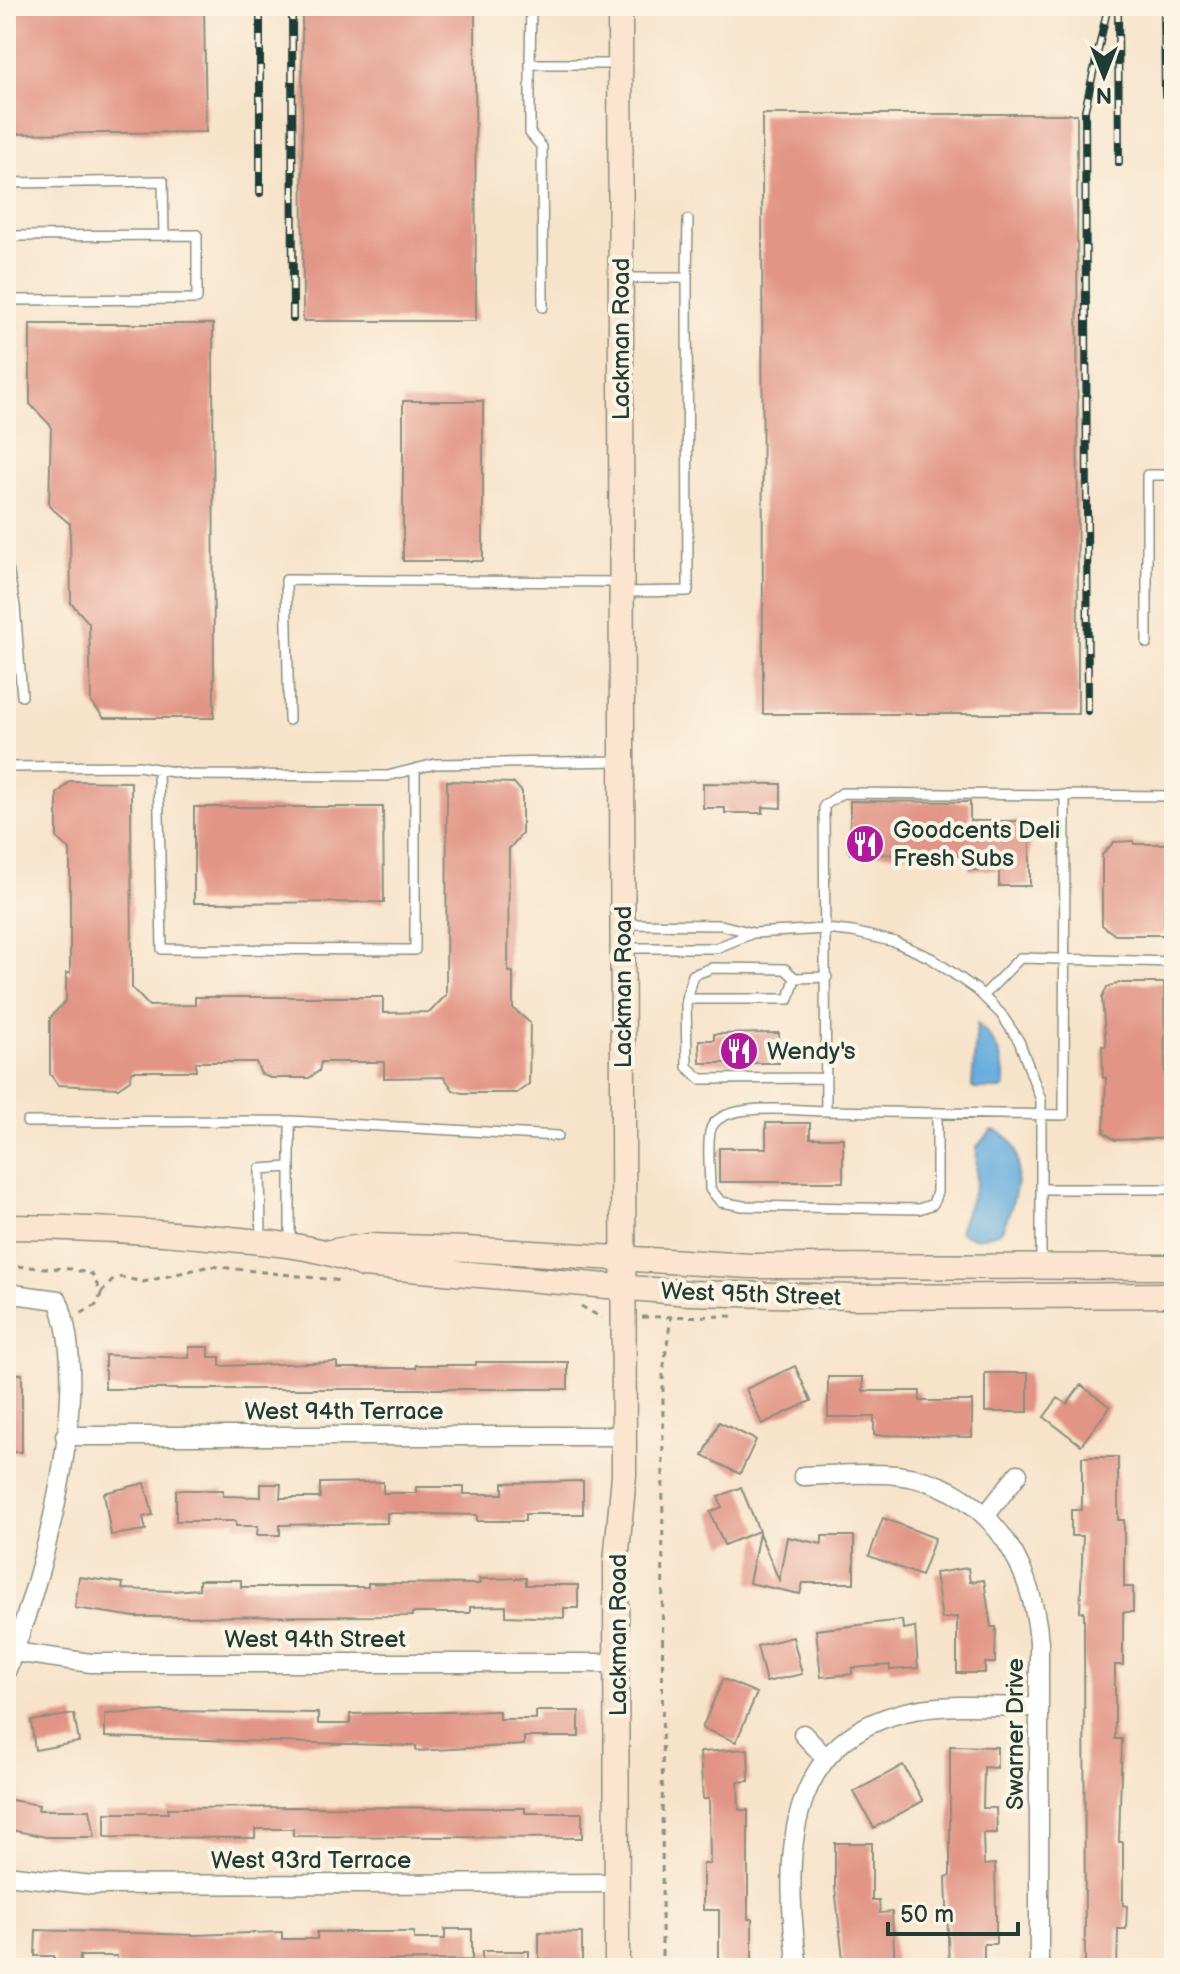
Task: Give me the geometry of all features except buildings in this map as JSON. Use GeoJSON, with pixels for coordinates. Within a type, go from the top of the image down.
{"type":"FeatureCollection","features":[{"type":"Feature","properties":{"kind":"main road","name":"Lackman Road"},"geometry":{"type":"LineString","coordinates":[[617,1968],[616,1562],[623,1436],[624,948],[620,6]]}},
{"type":"Feature","properties":{"kind":"main road","name":"West 95th Street"},"geometry":{"type":"LineString","coordinates":[[6,1227],[150,1231],[331,1251],[369,1246],[751,1266],[1174,1267]]}},
{"type":"Feature","properties":{"kind":"main road","name":"West 95th Street"},"geometry":{"type":"LineString","coordinates":[[331,1251],[363,1265],[623,1289],[854,1297],[1174,1295]]}},
{"type":"Feature","properties":{"kind":"street"},"geometry":{"type":"LineString","coordinates":[[6,1293],[58,1300],[67,1321],[65,1436],[44,1561],[6,1672]]}},
{"type":"Feature","properties":{"kind":"street","name":"West 94th Terrace"},"geometry":{"type":"LineString","coordinates":[[65,1436],[623,1436]]}},
{"type":"Feature","properties":{"kind":"street"},"geometry":{"type":"LineString","coordinates":[[986,1515],[1018,1474]]}},
{"type":"Feature","properties":{"kind":"street","name":"Swarner Drive"},"geometry":{"type":"LineString","coordinates":[[803,1476],[899,1475],[953,1493],[986,1515],[1016,1554],[1032,1593],[1039,1642],[1039,1968]]}},
{"type":"Feature","properties":{"kind":"street","name":"West 94th Street"},"geometry":{"type":"LineString","coordinates":[[14,1652],[91,1663],[617,1663]]}},
{"type":"Feature","properties":{"kind":"street"},"geometry":{"type":"LineString","coordinates":[[798,1968],[790,1884],[791,1844],[801,1805],[826,1758],[874,1724],[912,1711],[1038,1707]]}},
{"type":"Feature","properties":{"kind":"street"},"geometry":{"type":"LineString","coordinates":[[803,1734],[826,1758]]}},
{"type":"Feature","properties":{"kind":"street","name":"West 93rd Terrace"},"geometry":{"type":"LineString","coordinates":[[6,1875],[92,1885],[617,1883]]}},
{"type":"Feature","properties":{"kind":"lane"},"geometry":{"type":"LineString","coordinates":[[531,6],[530,133],[542,147],[543,307]]}},
{"type":"Feature","properties":{"kind":"lane"},"geometry":{"type":"LineString","coordinates":[[530,64],[620,64]]}},
{"type":"Feature","properties":{"kind":"lane"},"geometry":{"type":"LineString","coordinates":[[6,183],[163,181],[164,236]]}},
{"type":"Feature","properties":{"kind":"lane"},"geometry":{"type":"LineString","coordinates":[[289,720],[286,580],[688,591],[688,220]]}},
{"type":"Feature","properties":{"kind":"lane"},"geometry":{"type":"LineString","coordinates":[[6,236],[197,235],[197,299],[6,300]]}},
{"type":"Feature","properties":{"kind":"lane"},"geometry":{"type":"LineString","coordinates":[[620,278],[687,278]]}},
{"type":"Feature","properties":{"kind":"lane"},"geometry":{"type":"LineString","coordinates":[[1147,643],[1147,475],[1174,475]]}},
{"type":"Feature","properties":{"kind":"lane"},"geometry":{"type":"LineString","coordinates":[[6,558],[22,696]]}},
{"type":"Feature","properties":{"kind":"lane"},"geometry":{"type":"LineString","coordinates":[[6,767],[139,766],[191,775],[387,776],[435,764],[621,761]]}},
{"type":"Feature","properties":{"kind":"lane"},"geometry":{"type":"LineString","coordinates":[[158,770],[162,949],[415,950],[415,769]]}},
{"type":"Feature","properties":{"kind":"lane"},"geometry":{"type":"LineString","coordinates":[[826,1111],[824,806],[842,793],[1174,796]]}},
{"type":"Feature","properties":{"kind":"lane"},"geometry":{"type":"LineString","coordinates":[[937,1113],[937,1192],[933,1204],[919,1209],[743,1206],[721,1202],[710,1189],[710,1130],[719,1116],[734,1111],[826,1111],[1064,1115],[1065,795]]}},
{"type":"Feature","properties":{"kind":"lane"},"geometry":{"type":"LineString","coordinates":[[624,924],[721,925],[753,933],[826,929],[895,942],[931,958],[983,996],[1001,1014],[1019,1041],[1041,1100],[1041,1268]]}},
{"type":"Feature","properties":{"kind":"lane"},"geometry":{"type":"LineString","coordinates":[[624,948],[716,948],[753,933]]}},
{"type":"Feature","properties":{"kind":"lane"},"geometry":{"type":"LineString","coordinates":[[983,996],[1020,958],[1174,962]]}},
{"type":"Feature","properties":{"kind":"lane"},"geometry":{"type":"LineString","coordinates":[[826,1078],[701,1079],[687,1067],[686,999],[693,975],[712,968],[785,969],[795,978],[827,977]]}},
{"type":"Feature","properties":{"kind":"lane"},"geometry":{"type":"LineString","coordinates":[[686,999],[789,999],[795,978]]}},
{"type":"Feature","properties":{"kind":"lane"},"geometry":{"type":"LineString","coordinates":[[290,1121],[290,1246]]}},
{"type":"Feature","properties":{"kind":"lane"},"geometry":{"type":"LineString","coordinates":[[27,1122],[290,1121],[558,1136]]}},
{"type":"Feature","properties":{"kind":"lane"},"geometry":{"type":"LineString","coordinates":[[261,1242],[260,1169],[289,1167]]}},
{"type":"Feature","properties":{"kind":"lane"},"geometry":{"type":"LineString","coordinates":[[1042,1189],[1174,1189]]}},
{"type":"Feature","properties":{"kind":"path"},"geometry":{"type":"LineString","coordinates":[[6,1266],[71,1269],[92,1274],[101,1293],[98,1304],[67,1321]]}},
{"type":"Feature","properties":{"kind":"path"},"geometry":{"type":"LineString","coordinates":[[662,1968],[663,1372],[671,1317]]}},
{"type":"Feature","properties":{"kind":"water"},"geometry":{"type":"Polygon","coordinates":[[[977,1024],[989,1037],[1001,1060],[1005,1086],[1001,1089],[974,1089],[972,1086],[977,1024]]]}},
{"type":"Feature","properties":{"kind":"water"},"geometry":{"type":"Polygon","coordinates":[[[992,1130],[1005,1135],[1013,1146],[1018,1174],[1011,1206],[1001,1231],[974,1237],[959,1231],[976,1184],[977,1147],[992,1130]]]}},
{"type":"Feature","properties":{"kind":"railway"},"geometry":{"type":"LineString","coordinates":[[260,6],[260,193]]}},
{"type":"Feature","properties":{"kind":"railway"},"geometry":{"type":"LineString","coordinates":[[292,6],[293,319]]}},
{"type":"Feature","properties":{"kind":"railway"},"geometry":{"type":"LineString","coordinates":[[1088,711],[1085,110],[1108,6]]}},
{"type":"Feature","properties":{"kind":"railway"},"geometry":{"type":"LineString","coordinates":[[1118,6],[1119,163]]}},
{"type":"Feature","properties":{"kind":"railway"},"geometry":{"type":"LineString","coordinates":[[1164,6],[1165,95]]}},
{"type":"Feature","properties":{"kind":"place","name":"Goodcents Deli Fresh Subs"},"geometry":{"type":"Point","coordinates":[865,844]}},
{"type":"Feature","properties":{"kind":"place","name":"Wendy's"},"geometry":{"type":"Point","coordinates":[739,1051]}}]}
